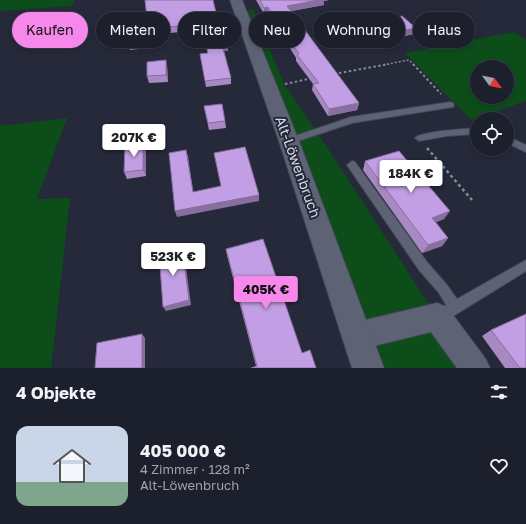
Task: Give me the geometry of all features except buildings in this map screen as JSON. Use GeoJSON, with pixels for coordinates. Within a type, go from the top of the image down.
{"type":"FeatureCollection","features":[{"type":"Feature","properties":{"kind":"street","name":"Alt-Löwenbruch"},"geometry":{"type":"LineString","coordinates":[[236,0],[289,141],[368,368]]}},
{"type":"Feature","properties":{"kind":"street"},"geometry":{"type":"LineString","coordinates":[[357,336],[446,312],[475,368]]}},
{"type":"Feature","properties":{"kind":"lane"},"geometry":{"type":"LineString","coordinates":[[289,141],[350,120],[450,105]]}},
{"type":"Feature","properties":{"kind":"lane"},"geometry":{"type":"LineString","coordinates":[[419,138],[447,132],[470,131]]}},
{"type":"Feature","properties":{"kind":"lane"},"geometry":{"type":"LineString","coordinates":[[514,143],[526,149]]}},
{"type":"Feature","properties":{"kind":"lane"},"geometry":{"type":"LineString","coordinates":[[352,165],[423,266],[443,289],[446,312],[526,265]]}},
{"type":"Feature","properties":{"kind":"path"},"geometry":{"type":"LineString","coordinates":[[331,75],[408,60],[450,105]]}},
{"type":"Feature","properties":{"kind":"path"},"geometry":{"type":"LineString","coordinates":[[268,87],[315,78]]}},
{"type":"Feature","properties":{"kind":"path"},"geometry":{"type":"LineString","coordinates":[[419,138],[472,200]]}},
{"type":"Feature","properties":{"kind":"green space"},"geometry":{"type":"Polygon","coordinates":[[[0,0],[74,0],[72,6],[0,11],[0,0]]]}},
{"type":"Feature","properties":{"kind":"green space"},"geometry":{"type":"Polygon","coordinates":[[[253,9],[254,12],[249,12],[249,22],[245,12],[253,9]]]}},
{"type":"Feature","properties":{"kind":"green space"},"geometry":{"type":"Polygon","coordinates":[[[514,32],[526,40],[526,101],[494,112],[470,112],[470,119],[405,53],[431,48],[475,48],[475,40],[514,32]]]}},
{"type":"Feature","properties":{"kind":"green space"},"geometry":{"type":"Polygon","coordinates":[[[260,48],[269,48],[284,84],[331,153],[470,368],[385,368],[306,162],[260,48]]]}},
{"type":"Feature","properties":{"kind":"green space"},"geometry":{"type":"Polygon","coordinates":[[[67,118],[37,199],[70,198],[51,368],[0,368],[0,126],[67,118]]]}}]}
